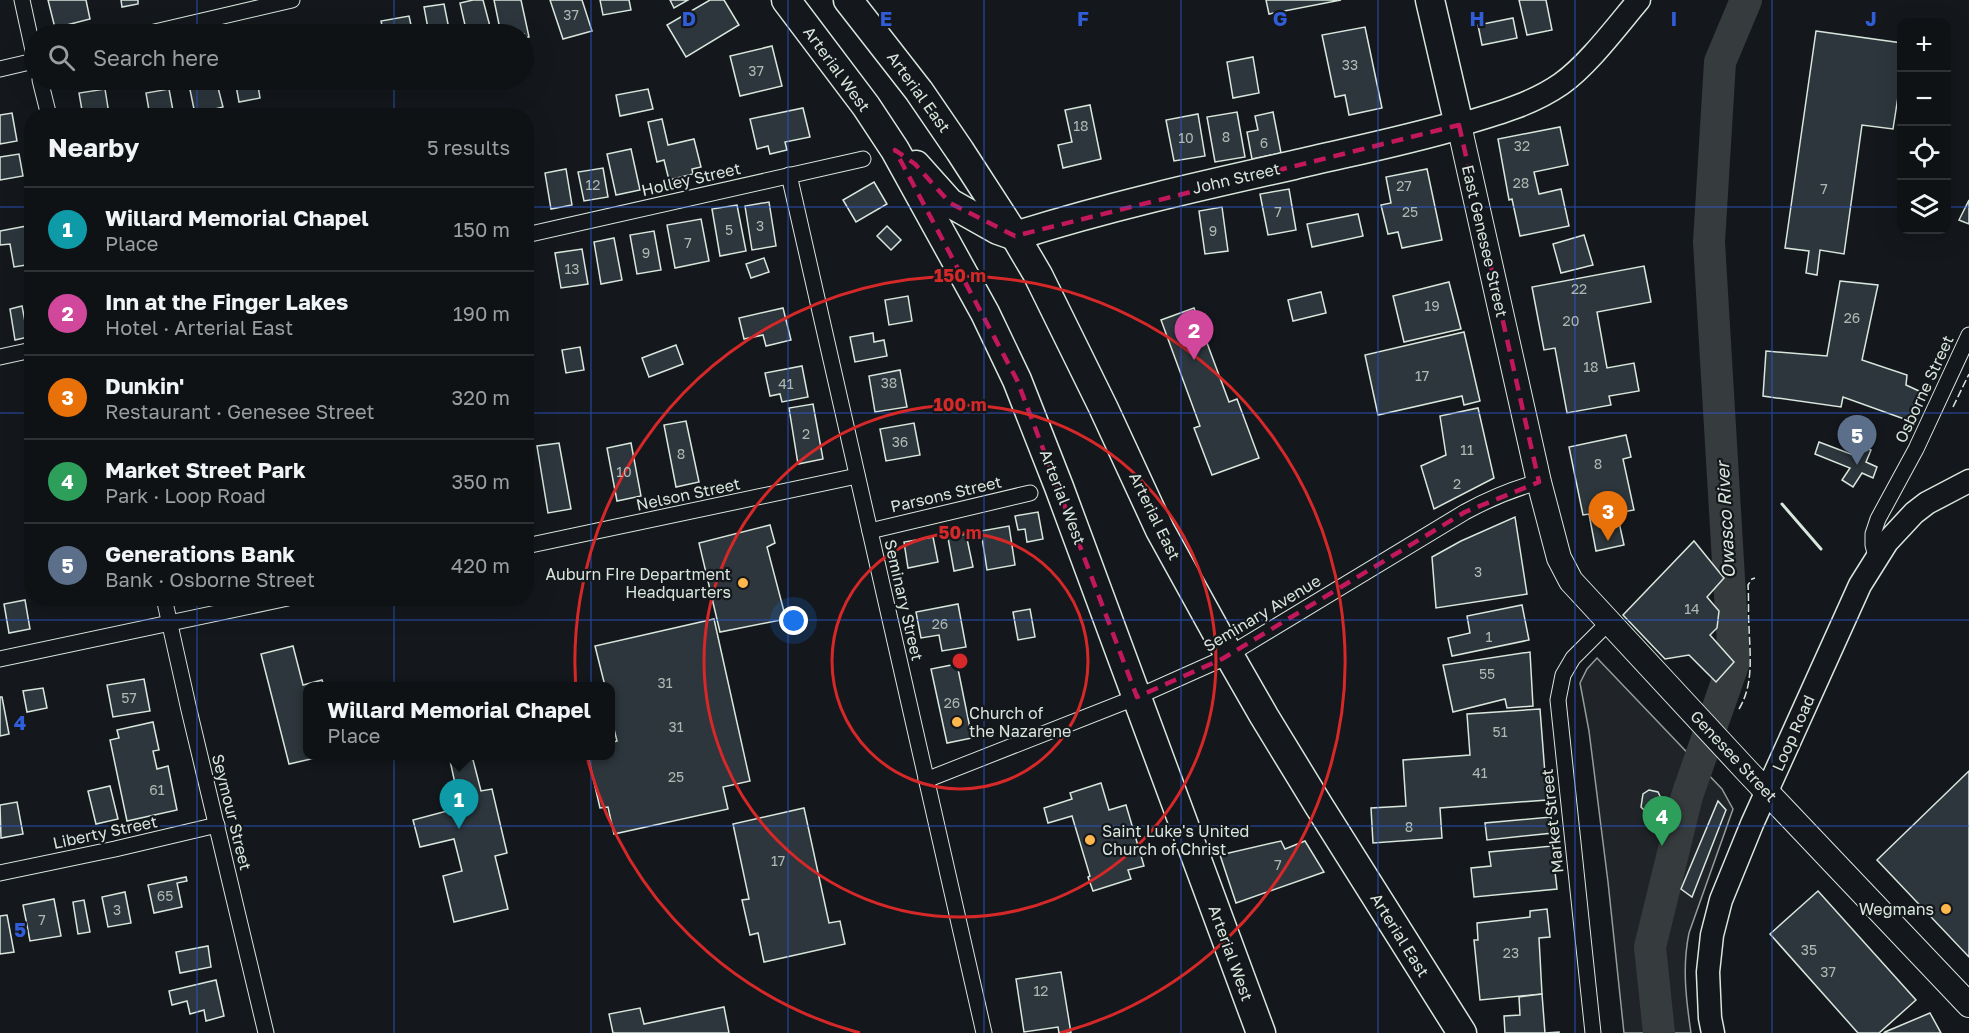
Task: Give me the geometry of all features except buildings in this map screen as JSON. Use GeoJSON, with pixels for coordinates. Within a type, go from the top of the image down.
{"type":"FeatureCollection","features":[{"type":"Feature","properties":{"kind":"highway","name":"Arterial West"},"geometry":{"type":"LineString","coordinates":[[786,0],[866,106],[895,150],[985,314],[1017,380],[1261,1033]]}},
{"type":"Feature","properties":{"kind":"highway","name":"Arterial East"},"geometry":{"type":"LineString","coordinates":[[848,0],[919,91],[1015,236],[1038,275],[1160,530],[1229,655],[1282,746],[1462,1033]]}},
{"type":"Feature","properties":{"kind":"highway","name":"East Genesee Street"},"geometry":{"type":"LineString","coordinates":[[1430,0],[1458,125]]}},
{"type":"Feature","properties":{"kind":"highway","name":"John Street"},"geometry":{"type":"LineString","coordinates":[[1015,236],[1070,219],[1179,191],[1414,138],[1458,125]]}},
{"type":"Feature","properties":{"kind":"highway"},"geometry":{"type":"LineString","coordinates":[[895,150],[915,164],[950,203],[998,230],[1015,236]]}},
{"type":"Feature","properties":{"kind":"main road","name":"East Genesee Street"},"geometry":{"type":"LineString","coordinates":[[1458,125],[1539,483]]}},
{"type":"Feature","properties":{"kind":"main road","name":"Genesee Street"},"geometry":{"type":"LineString","coordinates":[[1539,483],[1559,558],[1571,581],[1969,1005]]}},
{"type":"Feature","properties":{"kind":"street"},"geometry":{"type":"LineString","coordinates":[[22,0],[27,24]]}},
{"type":"Feature","properties":{"kind":"street"},"geometry":{"type":"LineString","coordinates":[[189,24],[292,0]]}},
{"type":"Feature","properties":{"kind":"street"},"geometry":{"type":"LineString","coordinates":[[1458,125],[1511,109],[1563,83],[1576,72],[1639,0]]}},
{"type":"Feature","properties":{"kind":"street"},"geometry":{"type":"LineString","coordinates":[[0,69],[24,63]]}},
{"type":"Feature","properties":{"kind":"street"},"geometry":{"type":"LineString","coordinates":[[42,90],[47,108]]}},
{"type":"Feature","properties":{"kind":"street","name":"Holley Street"},"geometry":{"type":"LineString","coordinates":[[534,233],[863,159]]}},
{"type":"Feature","properties":{"kind":"street","name":"Seminary Street"},"geometry":{"type":"LineString","coordinates":[[789,175],[984,1033]]}},
{"type":"Feature","properties":{"kind":"street","name":"Osborne Street"},"geometry":{"type":"LineString","coordinates":[[1876,557],[1873,546],[1878,519],[1916,448],[1969,335]]}},
{"type":"Feature","properties":{"kind":"street"},"geometry":{"type":"LineString","coordinates":[[0,357],[24,352]]}},
{"type":"Feature","properties":{"kind":"street","name":"Nelson Street"},"geometry":{"type":"LineString","coordinates":[[534,544],[857,476]]}},
{"type":"Feature","properties":{"kind":"street","name":"Loop Road"},"geometry":{"type":"LineString","coordinates":[[1713,1033],[1708,972],[1712,935],[1721,900],[1860,585],[1876,557],[1914,513],[1927,503],[1969,481]]}},
{"type":"Feature","properties":{"kind":"street","name":"Seminary Avenue"},"geometry":{"type":"LineString","coordinates":[[926,780],[1137,697],[1222,659],[1465,512],[1497,495],[1539,483]]}},
{"type":"Feature","properties":{"kind":"street","name":"Parsons Street"},"geometry":{"type":"LineString","coordinates":[[870,531],[1030,493]]}},
{"type":"Feature","properties":{"kind":"street","name":"Seymour Street"},"geometry":{"type":"LineString","coordinates":[[166,606],[266,1033]]}},
{"type":"Feature","properties":{"kind":"street"},"geometry":{"type":"LineString","coordinates":[[0,659],[252,606]]}},
{"type":"Feature","properties":{"kind":"street","name":"Market Street"},"geometry":{"type":"LineString","coordinates":[[1593,1033],[1558,700],[1563,675],[1573,658],[1609,622]]}},
{"type":"Feature","properties":{"kind":"street","name":"Liberty Street"},"geometry":{"type":"LineString","coordinates":[[0,873],[217,825]]}},
{"type":"Feature","properties":{"kind":"highlighted area"},"geometry":{"type":"Polygon","coordinates":[[[1459,125],[1539,482],[1465,512],[1222,659],[1137,697],[1017,380],[895,150],[915,164],[950,203],[1015,236],[1459,125]]]}},
{"type":"Feature","properties":{"kind":"shaded area"},"geometry":{"type":"Polygon","coordinates":[[[1597,658],[1722,789],[1733,809],[1689,933],[1685,971],[1691,1033],[1624,1033],[1608,882],[1589,731],[1580,683],[1587,669],[1597,658]]]}},
{"type":"Feature","properties":{"kind":"waterway","name":"Owasco River"},"geometry":{"type":"LineString","coordinates":[[1659,1033],[1650,947],[1687,796],[1734,662],[1709,242],[1720,62],[1746,0]]}},
{"type":"Feature","properties":{"kind":"fence"},"geometry":{"type":"LineString","coordinates":[[1953,407],[1969,374]]}},
{"type":"Feature","properties":{"kind":"fence"},"geometry":{"type":"LineString","coordinates":[[1739,709],[1749,679],[1748,585],[1755,578]]}},
{"type":"Feature","properties":{"kind":"wall"},"geometry":{"type":"LineString","coordinates":[[1782,504],[1821,549]]}},
{"type":"Feature","properties":{"kind":"place","name":"Inn at the Finger Lakes"},"geometry":{"type":"Point","coordinates":[1194,360]}},
{"type":"Feature","properties":{"kind":"place","name":"Generations Bank"},"geometry":{"type":"Point","coordinates":[1857,465]}},
{"type":"Feature","properties":{"kind":"place","name":"Dunkin'"},"geometry":{"type":"Point","coordinates":[1608,541]}},
{"type":"Feature","properties":{"kind":"place","name":"Auburn FIre Department Headquarters"},"geometry":{"type":"Point","coordinates":[743,583]}},
{"type":"Feature","properties":{"kind":"place","name":"Church of the Nazarene"},"geometry":{"type":"Point","coordinates":[957,722]}},
{"type":"Feature","properties":{"kind":"place","name":"Willard Memorial Chapel"},"geometry":{"type":"Point","coordinates":[459,829]}},
{"type":"Feature","properties":{"kind":"place","name":"Saint Luke's United Church of Christ"},"geometry":{"type":"Point","coordinates":[1090,840]}},
{"type":"Feature","properties":{"kind":"place","name":"Market Street Park"},"geometry":{"type":"Point","coordinates":[1662,846]}},
{"type":"Feature","properties":{"kind":"place","name":"Wegmans"},"geometry":{"type":"Point","coordinates":[1946,909]}}]}
